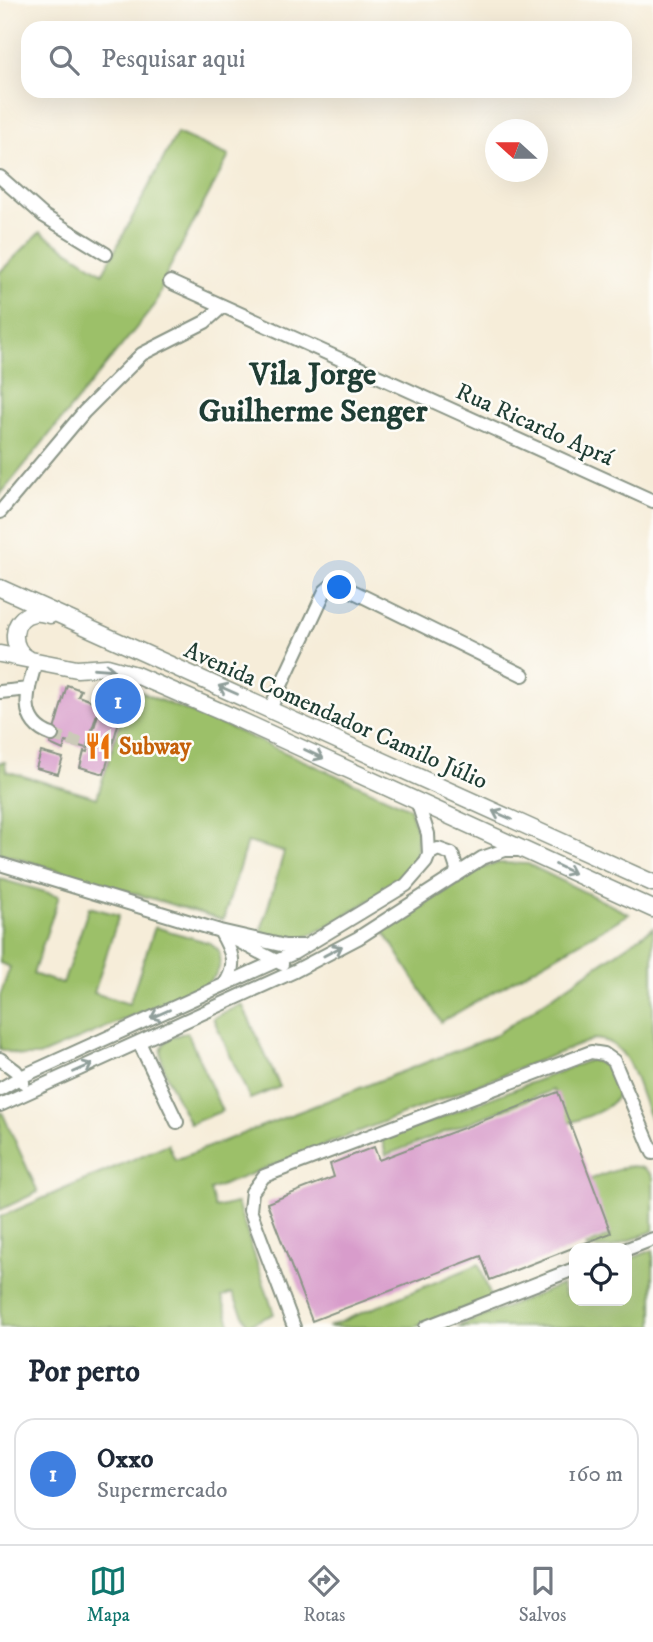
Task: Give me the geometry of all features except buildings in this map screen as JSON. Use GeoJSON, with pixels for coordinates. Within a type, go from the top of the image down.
{"type":"FeatureCollection","features":[{"type":"Feature","properties":{"kind":"main road","name":"Avenida Comendador Camilo Júlio"},"geometry":{"type":"LineString","coordinates":[[0,588],[653,883]]}},
{"type":"Feature","properties":{"kind":"main road"},"geometry":{"type":"LineString","coordinates":[[36,662],[22,656],[15,647],[17,626],[26,616],[35,612],[63,618]]}},
{"type":"Feature","properties":{"kind":"main road","name":"Avenida Comendador Camilo Júlio"},"geometry":{"type":"LineString","coordinates":[[0,654],[77,669],[107,667],[136,675],[219,710],[653,909]]}},
{"type":"Feature","properties":{"kind":"street"},"geometry":{"type":"LineString","coordinates":[[0,177],[44,216],[106,254]]}},
{"type":"Feature","properties":{"kind":"street","name":"Rua Ricardo Aprá"},"geometry":{"type":"LineString","coordinates":[[170,282],[653,501]]}},
{"type":"Feature","properties":{"kind":"street"},"geometry":{"type":"LineString","coordinates":[[0,512],[84,412],[142,354],[205,322],[223,306]]}},
{"type":"Feature","properties":{"kind":"street"},"geometry":{"type":"LineString","coordinates":[[270,709],[325,591],[332,585],[342,586],[523,675]]}},
{"type":"Feature","properties":{"kind":"street"},"geometry":{"type":"LineString","coordinates":[[36,662],[27,703],[29,715],[41,731],[52,735]]}},
{"type":"Feature","properties":{"kind":"street"},"geometry":{"type":"LineString","coordinates":[[0,692],[29,689]]}},
{"type":"Feature","properties":{"kind":"street"},"geometry":{"type":"LineString","coordinates":[[2,1085],[294,953],[406,885],[426,862],[429,854],[428,834],[417,801]]}},
{"type":"Feature","properties":{"kind":"street"},"geometry":{"type":"LineString","coordinates":[[429,854],[438,849],[452,854],[457,869],[454,876]]}},
{"type":"Feature","properties":{"kind":"street"},"geometry":{"type":"LineString","coordinates":[[0,1105],[297,971],[358,938],[492,854],[523,849]]}},
{"type":"Feature","properties":{"kind":"street"},"geometry":{"type":"LineString","coordinates":[[0,864],[220,931],[279,944],[308,946]]}},
{"type":"Feature","properties":{"kind":"street"},"geometry":{"type":"LineString","coordinates":[[220,931],[297,971]]}},
{"type":"Feature","properties":{"kind":"street"},"geometry":{"type":"LineString","coordinates":[[220,931],[233,955],[231,974],[223,986]]}},
{"type":"Feature","properties":{"kind":"street"},"geometry":{"type":"LineString","coordinates":[[279,944],[301,961],[297,971]]}},
{"type":"Feature","properties":{"kind":"street"},"geometry":{"type":"LineString","coordinates":[[139,1042],[177,1122]]}},
{"type":"Feature","properties":{"kind":"street"},"geometry":{"type":"LineString","coordinates":[[294,1327],[250,1210],[252,1192],[264,1176],[591,1052],[604,1054],[614,1061],[652,1149]]}},
{"type":"Feature","properties":{"kind":"street"},"geometry":{"type":"LineString","coordinates":[[0,1059],[21,1077],[24,1084],[18,1097]]}},
{"type":"Feature","properties":{"kind":"street"},"geometry":{"type":"LineString","coordinates":[[2,1085],[18,1097]]}},
{"type":"Feature","properties":{"kind":"street"},"geometry":{"type":"LineString","coordinates":[[632,1247],[653,1239]]}},
{"type":"Feature","properties":{"kind":"street"},"geometry":{"type":"LineString","coordinates":[[426,1327],[569,1271]]}},
{"type":"Feature","properties":{"kind":"green space"},"geometry":{"type":"Polygon","coordinates":[[[177,133],[229,156],[169,269],[155,305],[0,495],[0,272],[40,232],[103,273],[177,133]]]}},
{"type":"Feature","properties":{"kind":"green space"},"geometry":{"type":"Polygon","coordinates":[[[131,687],[410,808],[417,844],[416,856],[411,866],[392,885],[350,913],[319,931],[292,940],[261,931],[284,852],[247,842],[223,920],[0,853],[0,762],[5,762],[6,771],[97,798],[131,687]]]}},
{"type":"Feature","properties":{"kind":"green space"},"geometry":{"type":"Polygon","coordinates":[[[498,863],[528,864],[629,914],[441,1022],[383,930],[483,868],[498,863]]]}},
{"type":"Feature","properties":{"kind":"green space"},"geometry":{"type":"Polygon","coordinates":[[[0,879],[59,896],[33,974],[63,984],[89,907],[119,915],[94,993],[129,1004],[155,927],[210,943],[219,951],[218,971],[205,985],[39,1056],[22,1056],[0,1049],[0,996],[10,967],[0,963],[0,879]]]}},
{"type":"Feature","properties":{"kind":"green space"},"geometry":{"type":"Polygon","coordinates":[[[653,928],[653,1123],[626,1059],[608,1042],[594,1039],[210,1190],[215,1208],[237,1203],[274,1314],[248,1325],[232,1293],[222,1297],[231,1327],[0,1327],[0,1217],[168,1144],[175,1160],[494,1036],[653,928]]]}},
{"type":"Feature","properties":{"kind":"green space"},"geometry":{"type":"Polygon","coordinates":[[[242,1004],[280,1087],[250,1099],[213,1018],[242,1004]]]}},
{"type":"Feature","properties":{"kind":"green space"},"geometry":{"type":"Polygon","coordinates":[[[187,1032],[222,1111],[190,1124],[165,1073],[161,1053],[167,1040],[187,1032]]]}},
{"type":"Feature","properties":{"kind":"green space"},"geometry":{"type":"Polygon","coordinates":[[[590,1060],[606,1066],[617,1078],[619,1085],[615,1099],[599,1112],[567,1124],[553,1090],[386,1155],[382,1140],[590,1060]]]}},
{"type":"Feature","properties":{"kind":"green space"},"geometry":{"type":"Polygon","coordinates":[[[2,1112],[38,1192],[0,1210],[0,1113],[2,1112]]]}},
{"type":"Feature","properties":{"kind":"green space"},"geometry":{"type":"Polygon","coordinates":[[[628,1166],[646,1169],[653,1178],[653,1231],[623,1243],[593,1243],[609,1236],[588,1180],[628,1166]]]}},
{"type":"Feature","properties":{"kind":"green space"},"geometry":{"type":"Polygon","coordinates":[[[653,1250],[653,1327],[457,1327],[561,1285],[565,1296],[569,1294],[569,1306],[632,1306],[632,1258],[653,1250]]]}},
{"type":"Feature","properties":{"kind":"green space"},"geometry":{"type":"Polygon","coordinates":[[[479,1264],[491,1298],[415,1327],[328,1327],[479,1264]]]}},
{"type":"Feature","properties":{"kind":"tunnel"},"geometry":{"type":"LineString","coordinates":[[52,735],[87,745]]}},
{"type":"Feature","properties":{"kind":"place","name":"Oxxo"},"geometry":{"type":"Point","coordinates":[118,701]}},
{"type":"Feature","properties":{"kind":"place","name":"Subway"},"geometry":{"type":"Point","coordinates":[98,746]}},
{"type":"Feature","properties":{"kind":"district","name":"Vila Jorge Guilherme Senger"},"geometry":{"type":"Point","coordinates":[313,392]}}]}
